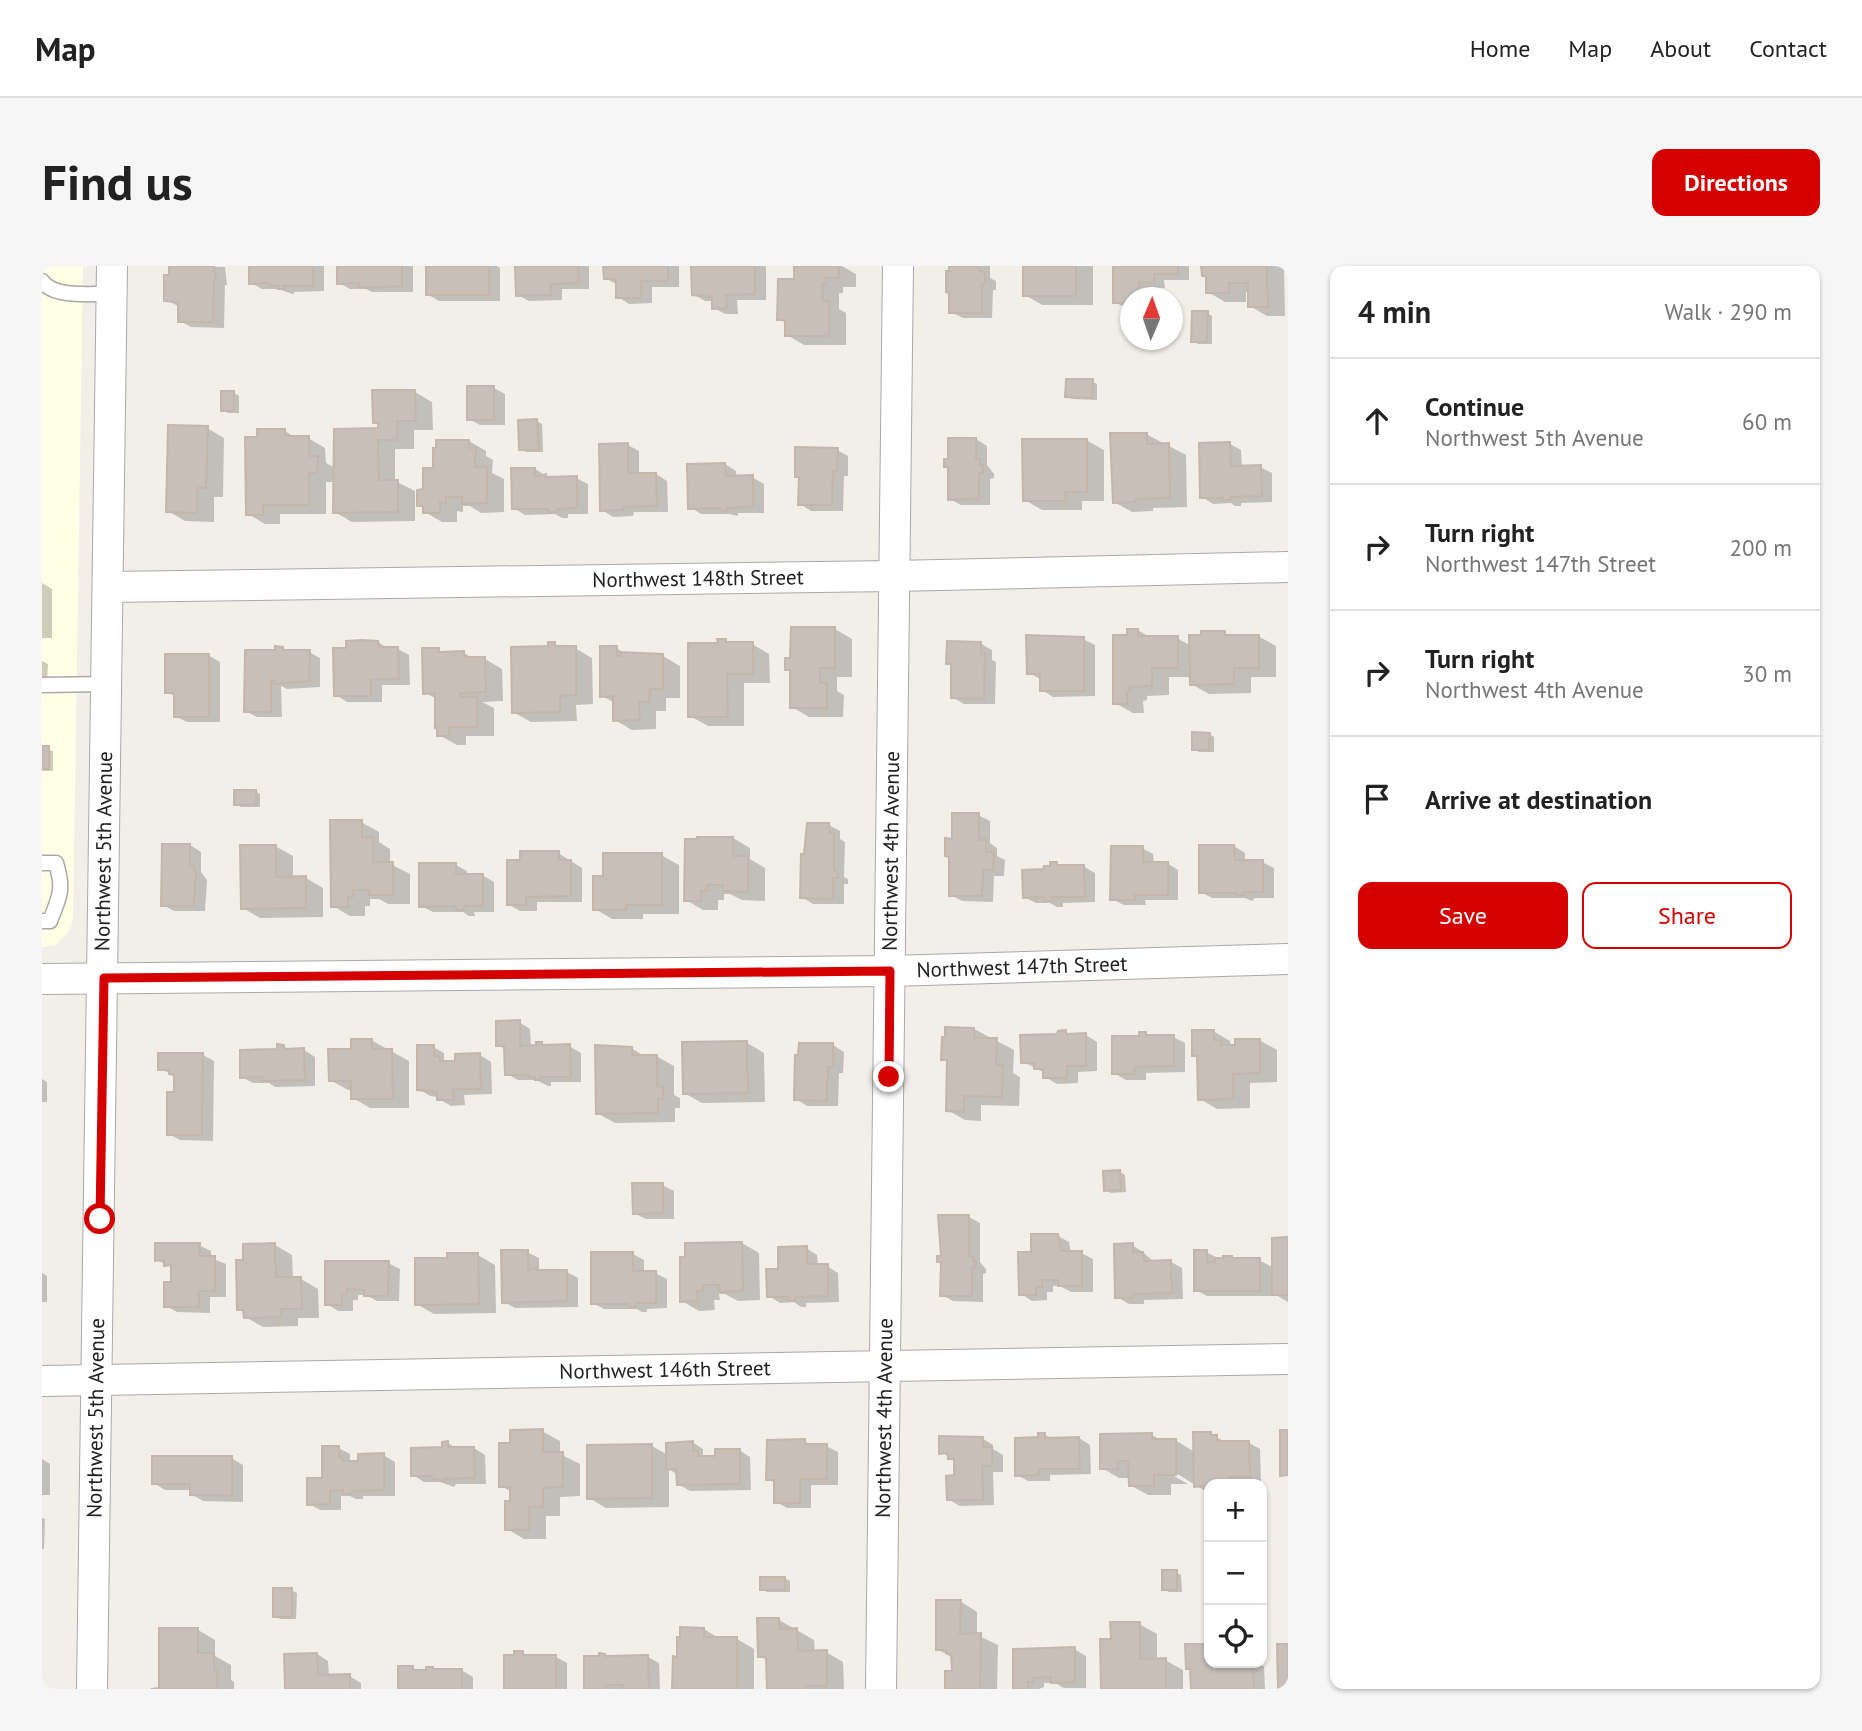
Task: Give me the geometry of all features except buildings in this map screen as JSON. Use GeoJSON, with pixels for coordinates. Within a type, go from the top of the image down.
{"type":"FeatureCollection","features":[{"type":"Feature","properties":{"kind":"street","name":"Northwest 4th Avenue"},"geometry":{"type":"LineString","coordinates":[[881,1689],[898,266]]}},
{"type":"Feature","properties":{"kind":"street","name":"Northwest 5th Avenue"},"geometry":{"type":"LineString","coordinates":[[92,1689],[112,280]]}},
{"type":"Feature","properties":{"kind":"street","name":"Northwest 148th Street"},"geometry":{"type":"LineString","coordinates":[[108,587],[893,576],[1288,567]]}},
{"type":"Feature","properties":{"kind":"street","name":"Northwest 147th Street"},"geometry":{"type":"LineString","coordinates":[[42,979],[890,971],[1288,959]]}},
{"type":"Feature","properties":{"kind":"street","name":"Northwest 146th Street"},"geometry":{"type":"LineString","coordinates":[[42,1381],[1288,1359]]}},
{"type":"Feature","properties":{"kind":"lane"},"geometry":{"type":"LineString","coordinates":[[42,281],[46,286],[60,292],[112,280]]}},
{"type":"Feature","properties":{"kind":"lane"},"geometry":{"type":"LineString","coordinates":[[42,685],[107,684]]}},
{"type":"Feature","properties":{"kind":"lane"},"geometry":{"type":"LineString","coordinates":[[42,863],[56,863],[63,884],[60,899],[50,920],[42,920]]}},
{"type":"Feature","properties":{"kind":"shaded area"},"geometry":{"type":"Polygon","coordinates":[[[42,266],[83,266],[73,920],[67,934],[54,946],[42,947],[42,266]]]}},
{"type":"Feature","properties":{"kind":"route"},"geometry":{"type":"LineString","coordinates":[[100,1219],[104,978],[890,971],[889,1077]]}}]}
